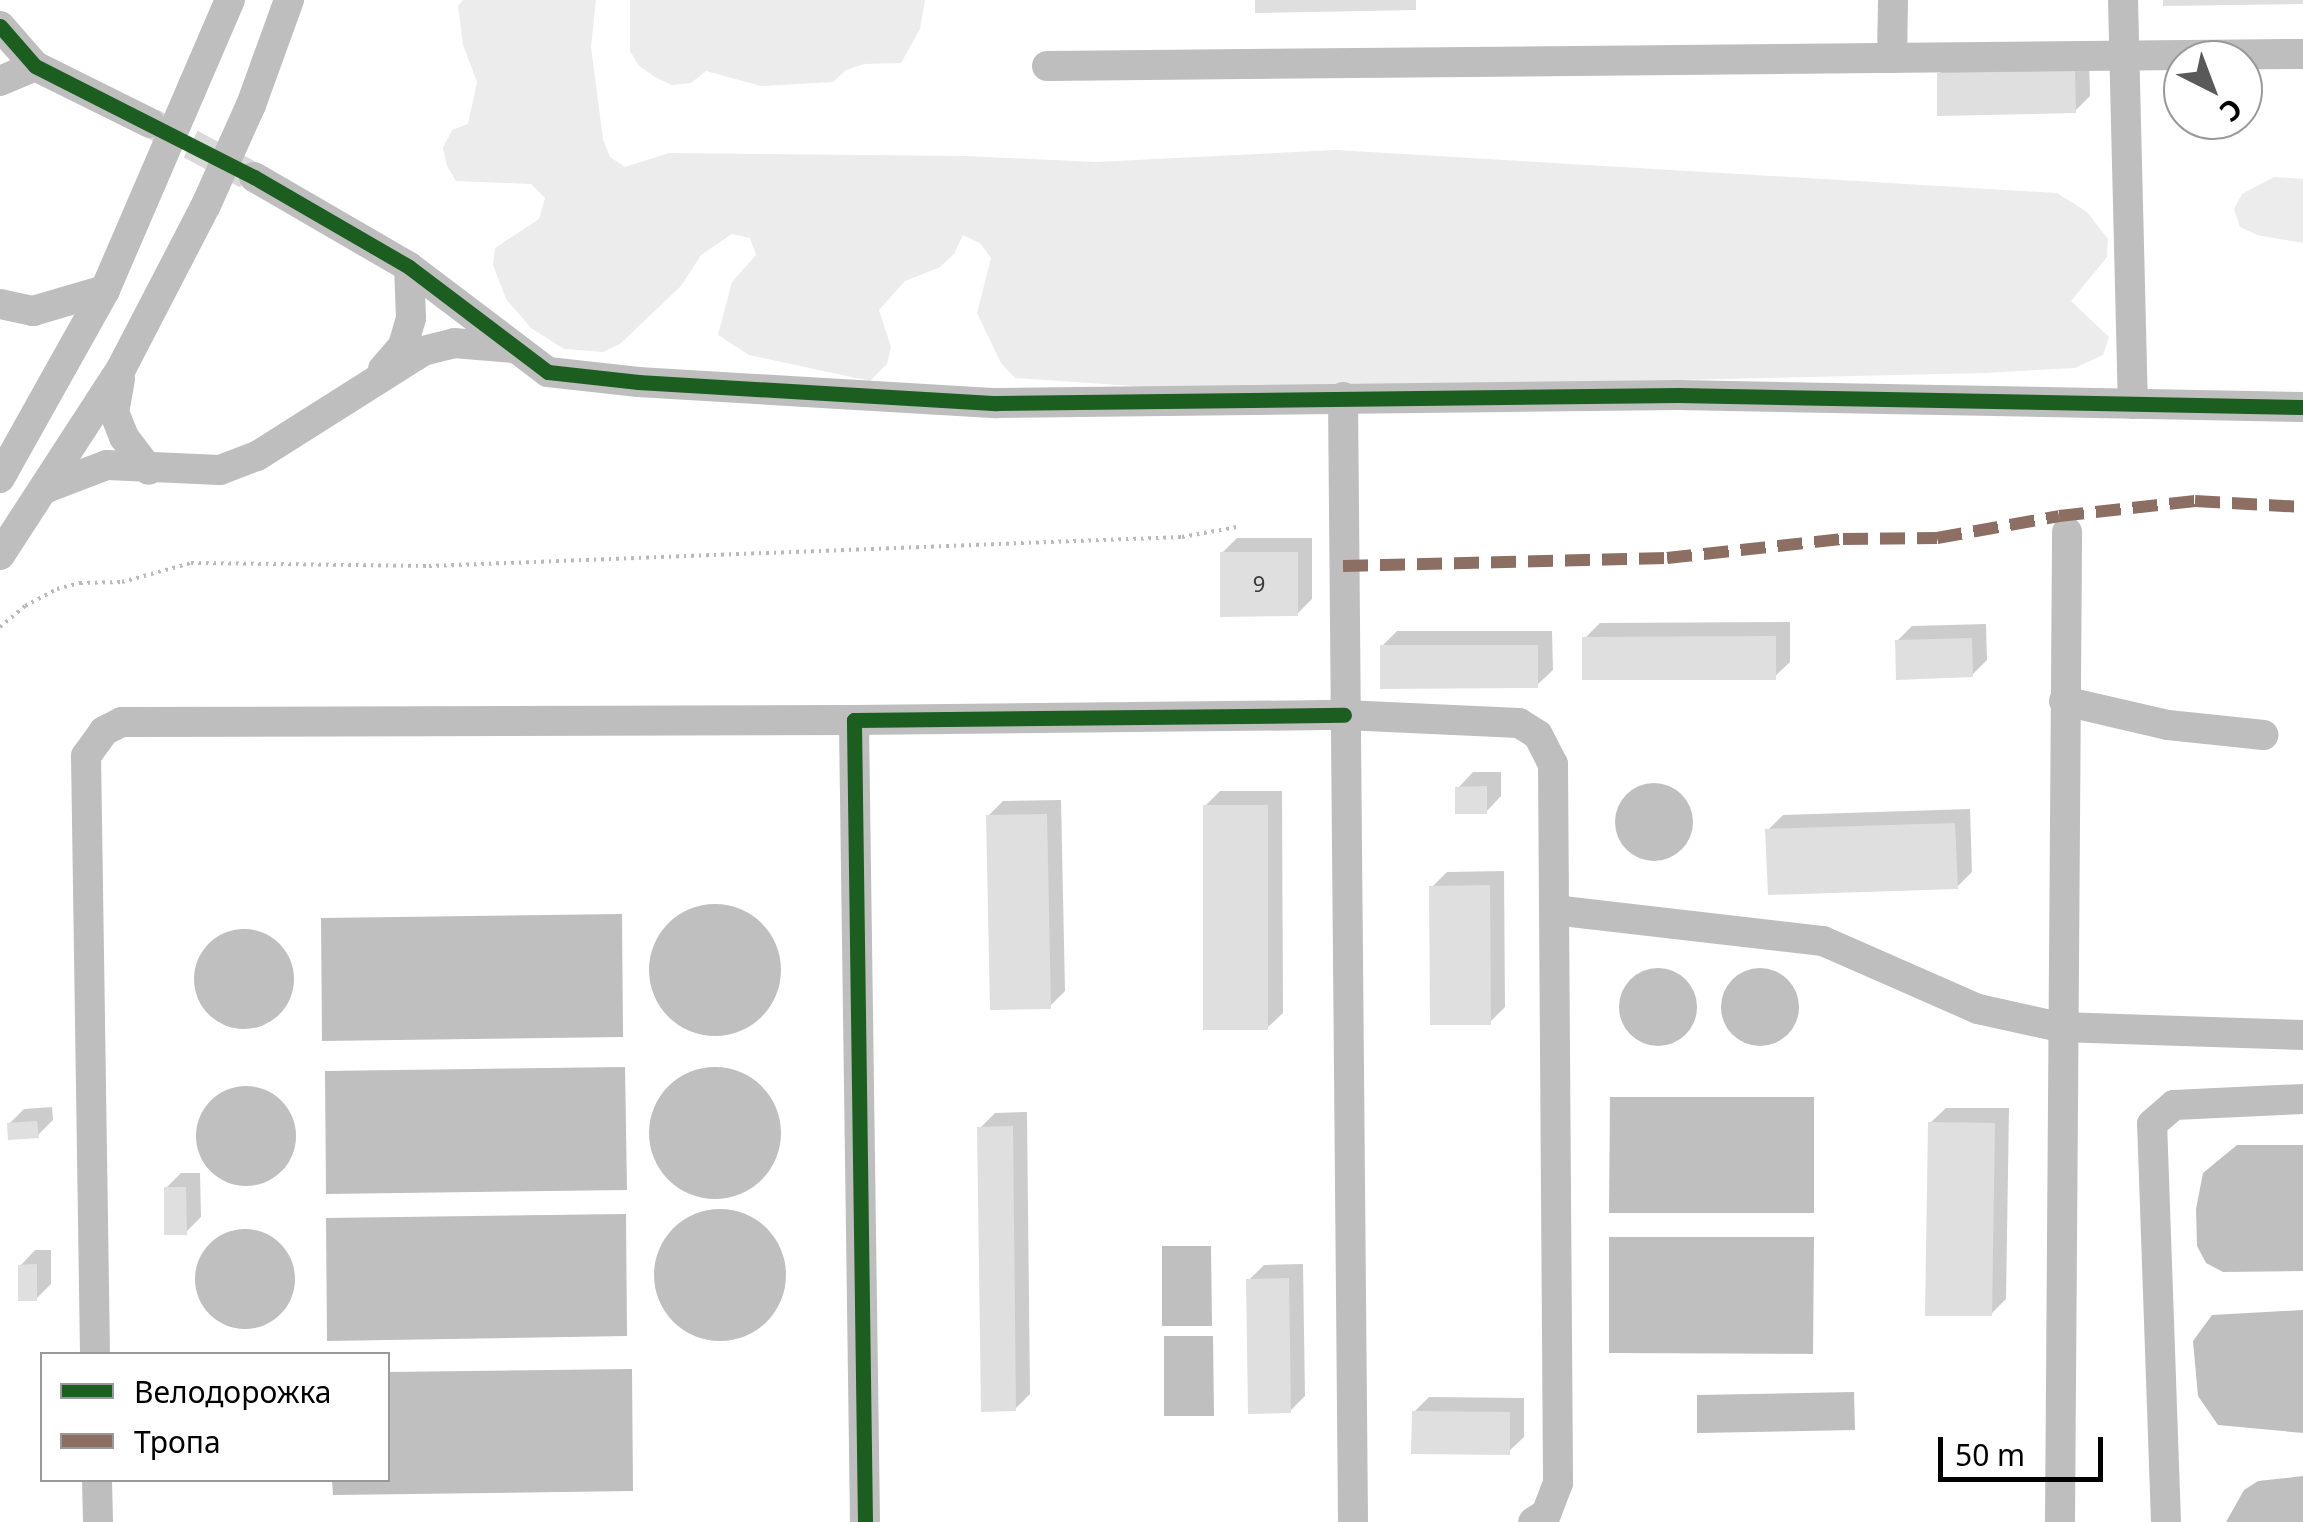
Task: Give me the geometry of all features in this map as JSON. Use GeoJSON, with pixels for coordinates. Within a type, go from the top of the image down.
{"type":"FeatureCollection","features":[{"type":"Feature","properties":{"kind":"street"},"geometry":{"type":"LineString","coordinates":[[0,478],[105,290],[230,0]]}},
{"type":"Feature","properties":{"kind":"street"},"geometry":{"type":"LineString","coordinates":[[0,555],[122,368],[206,205],[251,105],[289,0]]}},
{"type":"Feature","properties":{"kind":"street"},"geometry":{"type":"LineString","coordinates":[[1892,58],[1893,0]]}},
{"type":"Feature","properties":{"kind":"street"},"geometry":{"type":"LineString","coordinates":[[2124,0],[2133,404]]}},
{"type":"Feature","properties":{"kind":"street"},"geometry":{"type":"LineString","coordinates":[[0,26],[35,66],[150,123]]}},
{"type":"Feature","properties":{"kind":"street"},"geometry":{"type":"LineString","coordinates":[[1047,66],[2303,54]]}},
{"type":"Feature","properties":{"kind":"street"},"geometry":{"type":"LineString","coordinates":[[0,81],[35,66]]}},
{"type":"Feature","properties":{"kind":"street"},"geometry":{"type":"LineString","coordinates":[[254,178],[409,267],[548,372],[658,384],[996,403],[1678,395],[2303,407]]}},
{"type":"Feature","properties":{"kind":"street"},"geometry":{"type":"LineString","coordinates":[[371,383],[403,346],[411,318],[409,267]]}},
{"type":"Feature","properties":{"kind":"street"},"geometry":{"type":"LineString","coordinates":[[0,304],[33,311],[105,290]]}},
{"type":"Feature","properties":{"kind":"street"},"geometry":{"type":"LineString","coordinates":[[41,490],[107,466],[220,470],[257,456],[423,351],[454,343],[512,348]]}},
{"type":"Feature","properties":{"kind":"street"},"geometry":{"type":"LineString","coordinates":[[122,368],[114,412],[124,438],[150,470]]}},
{"type":"Feature","properties":{"kind":"street"},"geometry":{"type":"LineString","coordinates":[[1343,398],[1353,1522]]}},
{"type":"Feature","properties":{"kind":"street"},"geometry":{"type":"LineString","coordinates":[[2060,1522],[2066,532]]}},
{"type":"Feature","properties":{"kind":"street"},"geometry":{"type":"LineString","coordinates":[[2064,701],[2168,725],[2262,735]]}},
{"type":"Feature","properties":{"kind":"street"},"geometry":{"type":"LineString","coordinates":[[95,1352],[86,756],[104,730],[122,722],[1344,714],[1518,723],[1538,735],[1552,764],[1558,1483],[1546,1514],[1534,1522]]}},
{"type":"Feature","properties":{"kind":"street"},"geometry":{"type":"LineString","coordinates":[[854,720],[865,1522]]}},
{"type":"Feature","properties":{"kind":"street"},"geometry":{"type":"LineString","coordinates":[[1554,910],[1823,941],[1978,1009],[2060,1027],[2303,1035]]}},
{"type":"Feature","properties":{"kind":"street"},"geometry":{"type":"LineString","coordinates":[[2166,1522],[2152,1124],[2174,1105],[2303,1098]]}},
{"type":"Feature","properties":{"kind":"street"},"geometry":{"type":"LineString","coordinates":[[97,1482],[98,1522]]}},
{"type":"Feature","properties":{"kind":"path"},"geometry":{"type":"LineString","coordinates":[[0,627],[25,606],[57,589],[80,583],[122,582],[191,562],[448,565],[1182,538],[1236,527]]}},
{"type":"Feature","properties":{"kind":"shaded area"},"geometry":{"type":"Polygon","coordinates":[[[463,0],[596,0],[591,47],[603,139],[610,157],[625,167],[669,153],[965,156],[1096,162],[1336,150],[2057,193],[2087,212],[2108,239],[2107,257],[2071,301],[2109,337],[2103,355],[2075,368],[1984,373],[1286,389],[1162,388],[1015,378],[1001,363],[977,313],[991,258],[980,243],[963,235],[954,254],[940,267],[905,281],[879,310],[891,347],[887,364],[870,381],[749,355],[718,335],[732,282],[756,255],[750,238],[732,234],[701,255],[681,286],[620,344],[603,352],[564,349],[531,328],[506,299],[493,265],[495,248],[539,219],[545,198],[531,184],[456,181],[447,166],[443,148],[452,130],[468,124],[477,82],[463,45],[458,6],[463,0]]]}},
{"type":"Feature","properties":{"kind":"shaded area"},"geometry":{"type":"Polygon","coordinates":[[[630,0],[925,0],[920,29],[901,63],[864,64],[846,70],[833,82],[761,86],[706,71],[691,83],[672,85],[655,77],[639,66],[630,51],[630,0]]]}},
{"type":"Feature","properties":{"kind":"shaded area"},"geometry":{"type":"Polygon","coordinates":[[[2274,177],[2303,179],[2303,243],[2257,235],[2240,227],[2234,209],[2242,194],[2274,177]]]}},
{"type":"Feature","properties":{"kind":"shaded area"},"geometry":{"type":"Polygon","coordinates":[[[1654,783],[1669,786],[1681,795],[1690,807],[1690,837],[1681,849],[1669,858],[1654,861],[1639,858],[1627,849],[1618,837],[1615,822],[1618,807],[1627,795],[1639,786],[1654,783]]]}},
{"type":"Feature","properties":{"kind":"shaded area"},"geometry":{"type":"Polygon","coordinates":[[[715,904],[740,909],[762,923],[776,945],[781,970],[776,995],[762,1017],[740,1031],[715,1036],[690,1031],[668,1017],[654,995],[649,970],[654,945],[668,923],[690,909],[715,904]]]}},
{"type":"Feature","properties":{"kind":"shaded area"},"geometry":{"type":"Polygon","coordinates":[[[622,914],[623,1037],[322,1041],[321,918],[622,914]]]}},
{"type":"Feature","properties":{"kind":"shaded area"},"geometry":{"type":"Polygon","coordinates":[[[244,929],[272,937],[286,951],[294,979],[286,1007],[272,1021],[244,1029],[216,1021],[202,1007],[194,979],[202,951],[216,937],[244,929]]]}},
{"type":"Feature","properties":{"kind":"shaded area"},"geometry":{"type":"Polygon","coordinates":[[[1658,968],[1673,971],[1685,980],[1694,992],[1694,1022],[1685,1034],[1673,1043],[1658,1046],[1643,1043],[1631,1034],[1622,1022],[1619,1007],[1622,992],[1631,980],[1643,971],[1658,968]]]}},
{"type":"Feature","properties":{"kind":"shaded area"},"geometry":{"type":"Polygon","coordinates":[[[1760,968],[1775,971],[1787,980],[1796,992],[1796,1022],[1787,1034],[1775,1043],[1760,1046],[1745,1043],[1733,1034],[1724,1022],[1721,1007],[1724,992],[1733,980],[1745,971],[1760,968]]]}},
{"type":"Feature","properties":{"kind":"shaded area"},"geometry":{"type":"Polygon","coordinates":[[[625,1067],[627,1190],[326,1194],[325,1071],[625,1067]]]}},
{"type":"Feature","properties":{"kind":"shaded area"},"geometry":{"type":"Polygon","coordinates":[[[715,1067],[740,1072],[762,1086],[776,1108],[781,1133],[776,1158],[762,1180],[740,1194],[715,1199],[690,1194],[668,1180],[654,1158],[649,1133],[654,1108],[668,1086],[690,1072],[715,1067]]]}},
{"type":"Feature","properties":{"kind":"shaded area"},"geometry":{"type":"Polygon","coordinates":[[[246,1086],[274,1094],[288,1108],[296,1136],[288,1164],[274,1178],[246,1186],[218,1178],[204,1164],[196,1136],[204,1108],[218,1094],[246,1086]]]}},
{"type":"Feature","properties":{"kind":"shaded area"},"geometry":{"type":"Polygon","coordinates":[[[1610,1097],[1814,1097],[1814,1213],[1609,1213],[1610,1097]]]}},
{"type":"Feature","properties":{"kind":"shaded area"},"geometry":{"type":"Polygon","coordinates":[[[2237,1145],[2303,1145],[2303,1271],[2223,1272],[2206,1263],[2197,1246],[2196,1209],[2203,1173],[2237,1145]]]}},
{"type":"Feature","properties":{"kind":"shaded area"},"geometry":{"type":"Polygon","coordinates":[[[720,1209],[745,1214],[767,1228],[781,1250],[786,1275],[781,1300],[767,1322],[745,1336],[720,1341],[695,1336],[673,1322],[659,1300],[654,1275],[659,1250],[673,1228],[695,1214],[720,1209]]]}},
{"type":"Feature","properties":{"kind":"shaded area"},"geometry":{"type":"Polygon","coordinates":[[[626,1214],[627,1336],[327,1341],[326,1218],[626,1214]]]}},
{"type":"Feature","properties":{"kind":"shaded area"},"geometry":{"type":"Polygon","coordinates":[[[245,1229],[273,1237],[287,1251],[295,1279],[287,1307],[273,1321],[245,1329],[217,1321],[203,1307],[195,1279],[203,1251],[217,1237],[245,1229]]]}},
{"type":"Feature","properties":{"kind":"shaded area"},"geometry":{"type":"Polygon","coordinates":[[[1609,1237],[1814,1237],[1813,1354],[1609,1353],[1609,1237]]]}},
{"type":"Feature","properties":{"kind":"shaded area"},"geometry":{"type":"Polygon","coordinates":[[[1162,1246],[1211,1246],[1212,1326],[1162,1326],[1162,1246]]]}},
{"type":"Feature","properties":{"kind":"shaded area"},"geometry":{"type":"Polygon","coordinates":[[[2303,1310],[2303,1433],[2218,1425],[2198,1396],[2193,1341],[2212,1315],[2303,1310]]]}},
{"type":"Feature","properties":{"kind":"shaded area"},"geometry":{"type":"Polygon","coordinates":[[[1164,1336],[1213,1336],[1214,1416],[1164,1416],[1164,1336]]]}},
{"type":"Feature","properties":{"kind":"shaded area"},"geometry":{"type":"Polygon","coordinates":[[[632,1369],[633,1491],[333,1495],[332,1482],[390,1482],[390,1372],[632,1369]]]}},
{"type":"Feature","properties":{"kind":"shaded area"},"geometry":{"type":"Polygon","coordinates":[[[1854,1392],[1855,1430],[1697,1433],[1697,1395],[1854,1392]]]}},
{"type":"Feature","properties":{"kind":"shaded area"},"geometry":{"type":"Polygon","coordinates":[[[2303,1476],[2303,1522],[2226,1522],[2244,1490],[2258,1481],[2303,1476]]]}},
{"type":"Feature","properties":{"kind":"building"},"geometry":{"type":"Polygon","coordinates":[[[1255,0],[1416,0],[1416,10],[1255,13],[1255,0]]]}},
{"type":"Feature","properties":{"kind":"building"},"geometry":{"type":"Polygon","coordinates":[[[2163,0],[2303,0],[2303,4],[2163,6],[2163,0]]]}},
{"type":"Feature","properties":{"kind":"building"},"geometry":{"type":"Polygon","coordinates":[[[2075,71],[2076,113],[1937,116],[1937,73],[2075,71]]]}},
{"type":"Feature","properties":{"kind":"building"},"geometry":{"type":"Polygon","coordinates":[[[1220,552],[1298,552],[1298,616],[1220,617],[1220,552]]]}},
{"type":"Feature","properties":{"kind":"building"},"geometry":{"type":"Polygon","coordinates":[[[1776,636],[1776,680],[1582,680],[1582,637],[1776,636]]]}},
{"type":"Feature","properties":{"kind":"building"},"geometry":{"type":"Polygon","coordinates":[[[1972,638],[1973,677],[1896,680],[1895,640],[1972,638]]]}},
{"type":"Feature","properties":{"kind":"building"},"geometry":{"type":"Polygon","coordinates":[[[1380,645],[1538,645],[1538,688],[1380,689],[1380,645]]]}},
{"type":"Feature","properties":{"kind":"building"},"geometry":{"type":"Polygon","coordinates":[[[1487,786],[1487,814],[1455,814],[1455,787],[1487,786]]]}},
{"type":"Feature","properties":{"kind":"building"},"geometry":{"type":"Polygon","coordinates":[[[1203,805],[1268,805],[1268,1030],[1203,1030],[1203,805]]]}},
{"type":"Feature","properties":{"kind":"building"},"geometry":{"type":"Polygon","coordinates":[[[1047,814],[1051,1009],[990,1010],[986,815],[1047,814]]]}},
{"type":"Feature","properties":{"kind":"building"},"geometry":{"type":"Polygon","coordinates":[[[1955,823],[1958,889],[1768,895],[1765,829],[1955,823]]]}},
{"type":"Feature","properties":{"kind":"building"},"geometry":{"type":"Polygon","coordinates":[[[1490,885],[1491,1025],[1430,1025],[1429,886],[1490,885]]]}},
{"type":"Feature","properties":{"kind":"building"},"geometry":{"type":"Polygon","coordinates":[[[37,1121],[39,1138],[8,1140],[7,1123],[37,1121]]]}},
{"type":"Feature","properties":{"kind":"building"},"geometry":{"type":"Polygon","coordinates":[[[1928,1122],[1995,1123],[1992,1316],[1925,1316],[1928,1122]]]}},
{"type":"Feature","properties":{"kind":"building"},"geometry":{"type":"Polygon","coordinates":[[[1013,1126],[1016,1411],[981,1412],[977,1127],[1013,1126]]]}},
{"type":"Feature","properties":{"kind":"building"},"geometry":{"type":"Polygon","coordinates":[[[164,1187],[186,1187],[187,1235],[164,1235],[164,1187]]]}},
{"type":"Feature","properties":{"kind":"building"},"geometry":{"type":"Polygon","coordinates":[[[37,1264],[37,1301],[18,1301],[18,1265],[37,1264]]]}},
{"type":"Feature","properties":{"kind":"building"},"geometry":{"type":"Polygon","coordinates":[[[1289,1278],[1291,1413],[1248,1414],[1246,1279],[1289,1278]]]}},
{"type":"Feature","properties":{"kind":"building"},"geometry":{"type":"Polygon","coordinates":[[[1412,1411],[1510,1412],[1510,1455],[1411,1454],[1412,1411]]]}},
{"type":"Feature","properties":{"kind":"tunnel"},"geometry":{"type":"LineString","coordinates":[[151,123],[247,174]]}},
{"type":"Feature","properties":{"kind":"marked path"},"geometry":{"type":"LineString","coordinates":[[1343,566],[1667,558],[1843,539],[1937,538],[2059,516],[2195,501],[2303,507]]}},
{"type":"Feature","properties":{"kind":"cycle path"},"geometry":{"type":"LineString","coordinates":[[0,26],[35,66],[254,177],[409,267],[548,372],[638,382],[996,403],[1678,395],[2303,407]]}},
{"type":"Feature","properties":{"kind":"cycle path"},"geometry":{"type":"LineString","coordinates":[[865,1522],[854,720],[1344,715]]}}]}
